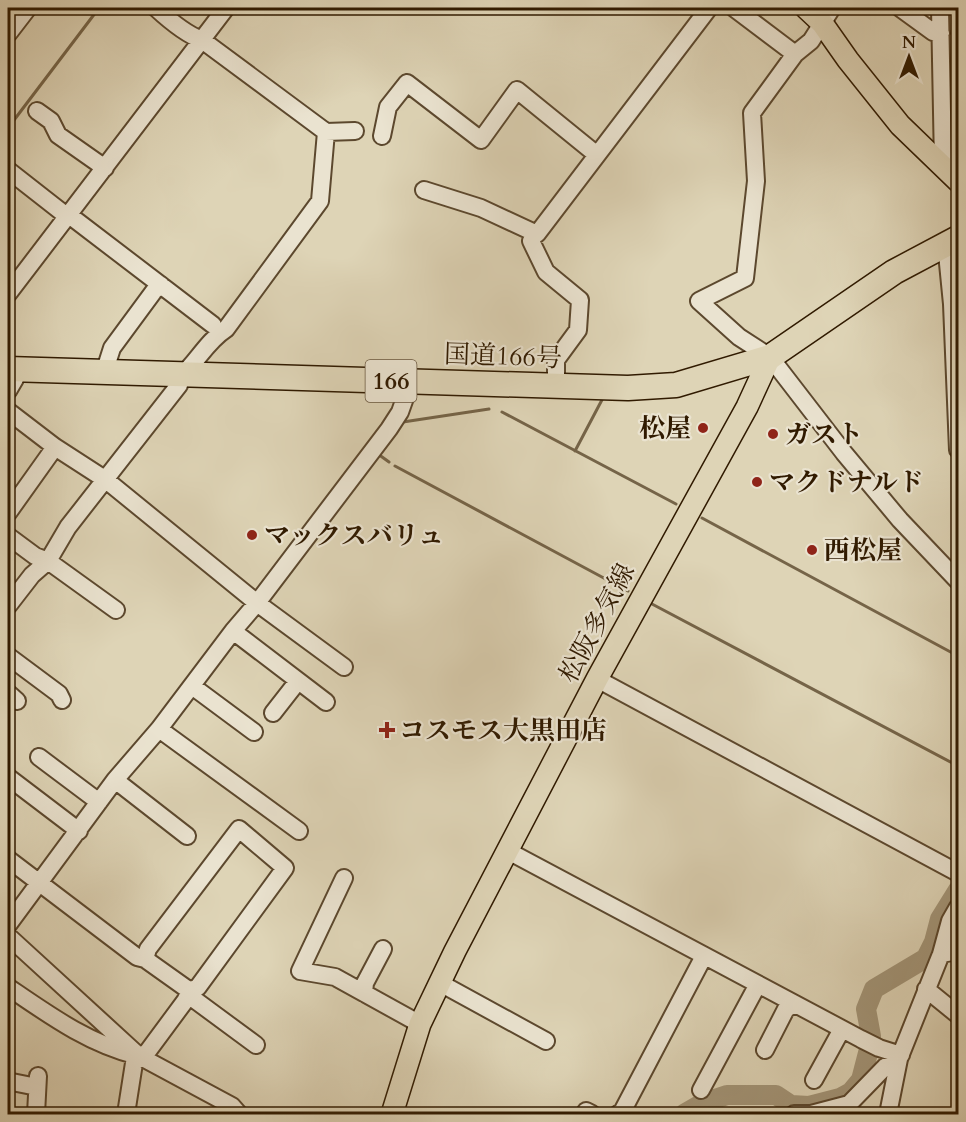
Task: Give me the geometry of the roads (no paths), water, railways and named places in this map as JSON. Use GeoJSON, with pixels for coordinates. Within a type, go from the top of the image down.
{"type":"FeatureCollection","features":[{"type":"Feature","properties":{"kind":"highway","name":"国道166号"},"geometry":{"type":"LineString","coordinates":[[10,376],[104,373],[628,388],[676,385],[770,357],[894,272],[952,241]]}},
{"type":"Feature","properties":{"kind":"main road"},"geometry":{"type":"LineString","coordinates":[[806,8],[827,15],[848,60],[900,125],[943,164],[958,181]]}},
{"type":"Feature","properties":{"kind":"main road","name":"松阪多気線"},"geometry":{"type":"LineString","coordinates":[[392,1114],[420,1024],[440,983],[597,679],[747,407],[770,357]]}},
{"type":"Feature","properties":{"kind":"street"},"geometry":{"type":"LineString","coordinates":[[8,34],[28,8]]}},
{"type":"Feature","properties":{"kind":"street"},"geometry":{"type":"LineString","coordinates":[[156,8],[326,132],[355,131]]}},
{"type":"Feature","properties":{"kind":"street"},"geometry":{"type":"LineString","coordinates":[[8,294],[226,8]]}},
{"type":"Feature","properties":{"kind":"street"},"geometry":{"type":"LineString","coordinates":[[424,190],[482,208],[537,234],[709,8]]}},
{"type":"Feature","properties":{"kind":"street"},"geometry":{"type":"LineString","coordinates":[[734,8],[795,54]]}},
{"type":"Feature","properties":{"kind":"street"},"geometry":{"type":"LineString","coordinates":[[900,8],[933,32],[940,33]]}},
{"type":"Feature","properties":{"kind":"street"},"geometry":{"type":"LineString","coordinates":[[940,8],[943,164]]}},
{"type":"Feature","properties":{"kind":"street"},"geometry":{"type":"LineString","coordinates":[[827,15],[811,41],[795,54],[752,113],[756,181],[745,278],[699,301],[739,337],[770,357],[900,520],[958,581]]}},
{"type":"Feature","properties":{"kind":"street"},"geometry":{"type":"LineString","coordinates":[[382,136],[388,107],[407,83],[482,140],[517,90],[597,155]]}},
{"type":"Feature","properties":{"kind":"street"},"geometry":{"type":"LineString","coordinates":[[37,111],[51,121],[58,135],[105,168]]}},
{"type":"Feature","properties":{"kind":"street"},"geometry":{"type":"LineString","coordinates":[[8,606],[32,574],[48,561],[68,527],[179,385],[180,376],[194,365],[215,336],[226,329],[320,201],[326,132]]}},
{"type":"Feature","properties":{"kind":"street"},"geometry":{"type":"LineString","coordinates":[[8,170],[213,325]]}},
{"type":"Feature","properties":{"kind":"street"},"geometry":{"type":"LineString","coordinates":[[531,241],[546,272],[580,300],[578,330],[556,360],[556,386]]}},
{"type":"Feature","properties":{"kind":"street"},"geometry":{"type":"LineString","coordinates":[[952,241],[952,304],[958,449]]}},
{"type":"Feature","properties":{"kind":"street"},"geometry":{"type":"LineString","coordinates":[[104,373],[112,348],[154,291],[161,285]]}},
{"type":"Feature","properties":{"kind":"street"},"geometry":{"type":"LineString","coordinates":[[8,925],[99,802],[257,603],[389,429],[400,412],[411,381]]}},
{"type":"Feature","properties":{"kind":"street"},"geometry":{"type":"LineString","coordinates":[[8,411],[55,447],[106,480],[257,603],[344,667]]}},
{"type":"Feature","properties":{"kind":"street"},"geometry":{"type":"LineString","coordinates":[[8,513],[55,447]]}},
{"type":"Feature","properties":{"kind":"street"},"geometry":{"type":"LineString","coordinates":[[8,536],[34,556],[48,561],[116,610]]}},
{"type":"Feature","properties":{"kind":"street"},"geometry":{"type":"LineString","coordinates":[[233,631],[326,702]]}},
{"type":"Feature","properties":{"kind":"street"},"geometry":{"type":"LineString","coordinates":[[8,656],[58,694],[62,700]]}},
{"type":"Feature","properties":{"kind":"street"},"geometry":{"type":"LineString","coordinates":[[597,679],[958,873]]}},
{"type":"Feature","properties":{"kind":"street"},"geometry":{"type":"LineString","coordinates":[[273,713],[298,681]]}},
{"type":"Feature","properties":{"kind":"street"},"geometry":{"type":"LineString","coordinates":[[192,686],[254,732]]}},
{"type":"Feature","properties":{"kind":"street"},"geometry":{"type":"LineString","coordinates":[[159,729],[299,831]]}},
{"type":"Feature","properties":{"kind":"street"},"geometry":{"type":"LineString","coordinates":[[39,757],[99,802]]}},
{"type":"Feature","properties":{"kind":"street"},"geometry":{"type":"LineString","coordinates":[[8,777],[79,831]]}},
{"type":"Feature","properties":{"kind":"street"},"geometry":{"type":"LineString","coordinates":[[116,780],[187,836]]}},
{"type":"Feature","properties":{"kind":"street"},"geometry":{"type":"LineString","coordinates":[[126,1114],[134,1063],[139,1056],[148,1051],[190,991],[198,987],[285,868],[239,829],[148,950],[145,959]]}},
{"type":"Feature","properties":{"kind":"street"},"geometry":{"type":"LineString","coordinates":[[508,851],[861,1039],[900,1057]]}},
{"type":"Feature","properties":{"kind":"street"},"geometry":{"type":"LineString","coordinates":[[8,859],[137,957],[145,959],[190,991],[195,1000],[256,1045]]}},
{"type":"Feature","properties":{"kind":"street"},"geometry":{"type":"LineString","coordinates":[[344,878],[300,971],[335,977],[420,1024]]}},
{"type":"Feature","properties":{"kind":"street"},"geometry":{"type":"LineString","coordinates":[[888,1114],[900,1057],[941,954],[950,921],[958,907]]}},
{"type":"Feature","properties":{"kind":"street"},"geometry":{"type":"LineString","coordinates":[[8,936],[139,1056],[233,1112]]}},
{"type":"Feature","properties":{"kind":"street"},"geometry":{"type":"LineString","coordinates":[[364,993],[365,983],[383,949]]}},
{"type":"Feature","properties":{"kind":"street"},"geometry":{"type":"LineString","coordinates":[[941,954],[958,951]]}},
{"type":"Feature","properties":{"kind":"street"},"geometry":{"type":"LineString","coordinates":[[618,1114],[622,1112],[704,956]]}},
{"type":"Feature","properties":{"kind":"street"},"geometry":{"type":"LineString","coordinates":[[440,983],[546,1041]]}},
{"type":"Feature","properties":{"kind":"street"},"geometry":{"type":"LineString","coordinates":[[701,1090],[758,984]]}},
{"type":"Feature","properties":{"kind":"street"},"geometry":{"type":"LineString","coordinates":[[8,987],[72,1030],[119,1051],[139,1056]]}},
{"type":"Feature","properties":{"kind":"street"},"geometry":{"type":"LineString","coordinates":[[926,989],[958,1015]]}},
{"type":"Feature","properties":{"kind":"street"},"geometry":{"type":"LineString","coordinates":[[765,1050],[786,1009],[795,1004]]}},
{"type":"Feature","properties":{"kind":"street"},"geometry":{"type":"LineString","coordinates":[[814,1080],[842,1029]]}},
{"type":"Feature","properties":{"kind":"street"},"geometry":{"type":"LineString","coordinates":[[794,1114],[811,1114],[849,1104],[852,1108],[885,1067],[900,1057]]}},
{"type":"Feature","properties":{"kind":"street"},"geometry":{"type":"LineString","coordinates":[[12,1082],[38,1082],[36,1114]]}},
{"type":"Feature","properties":{"kind":"waterway"},"geometry":{"type":"LineString","coordinates":[[8,128],[99,8]]}},
{"type":"Feature","properties":{"kind":"waterway"},"geometry":{"type":"LineString","coordinates":[[109,8],[118,11]]}},
{"type":"Feature","properties":{"kind":"waterway"},"geometry":{"type":"LineString","coordinates":[[575,451],[604,396]]}},
{"type":"Feature","properties":{"kind":"waterway"},"geometry":{"type":"LineString","coordinates":[[403,422],[489,409]]}},
{"type":"Feature","properties":{"kind":"waterway"},"geometry":{"type":"LineString","coordinates":[[502,412],[676,504]]}},
{"type":"Feature","properties":{"kind":"waterway"},"geometry":{"type":"LineString","coordinates":[[378,454],[389,462]]}},
{"type":"Feature","properties":{"kind":"waterway"},"geometry":{"type":"LineString","coordinates":[[395,466],[628,591]]}},
{"type":"Feature","properties":{"kind":"waterway"},"geometry":{"type":"LineString","coordinates":[[702,518],[958,656]]}},
{"type":"Feature","properties":{"kind":"waterway"},"geometry":{"type":"LineString","coordinates":[[652,604],[958,766]]}},
{"type":"Feature","properties":{"kind":"waterway"},"geometry":{"type":"LineString","coordinates":[[684,1114],[703,1103],[727,1095],[776,1095],[791,1105],[809,1106],[840,1098],[851,1092],[861,1080],[869,1049],[871,1036],[866,1009],[874,989],[926,958],[934,942],[940,919],[958,890]]}},
{"type":"Feature","properties":{"kind":"place","name":"松屋"},"geometry":{"type":"Point","coordinates":[703,428]}},
{"type":"Feature","properties":{"kind":"place","name":"ガスト"},"geometry":{"type":"Point","coordinates":[773,434]}},
{"type":"Feature","properties":{"kind":"place","name":"マクドナルド"},"geometry":{"type":"Point","coordinates":[757,482]}},
{"type":"Feature","properties":{"kind":"place","name":"マックスバリュ"},"geometry":{"type":"Point","coordinates":[252,535]}},
{"type":"Feature","properties":{"kind":"place","name":"西松屋"},"geometry":{"type":"Point","coordinates":[812,550]}},
{"type":"Feature","properties":{"kind":"place","name":"コスモス大黒田店"},"geometry":{"type":"Point","coordinates":[387,730]}}]}
